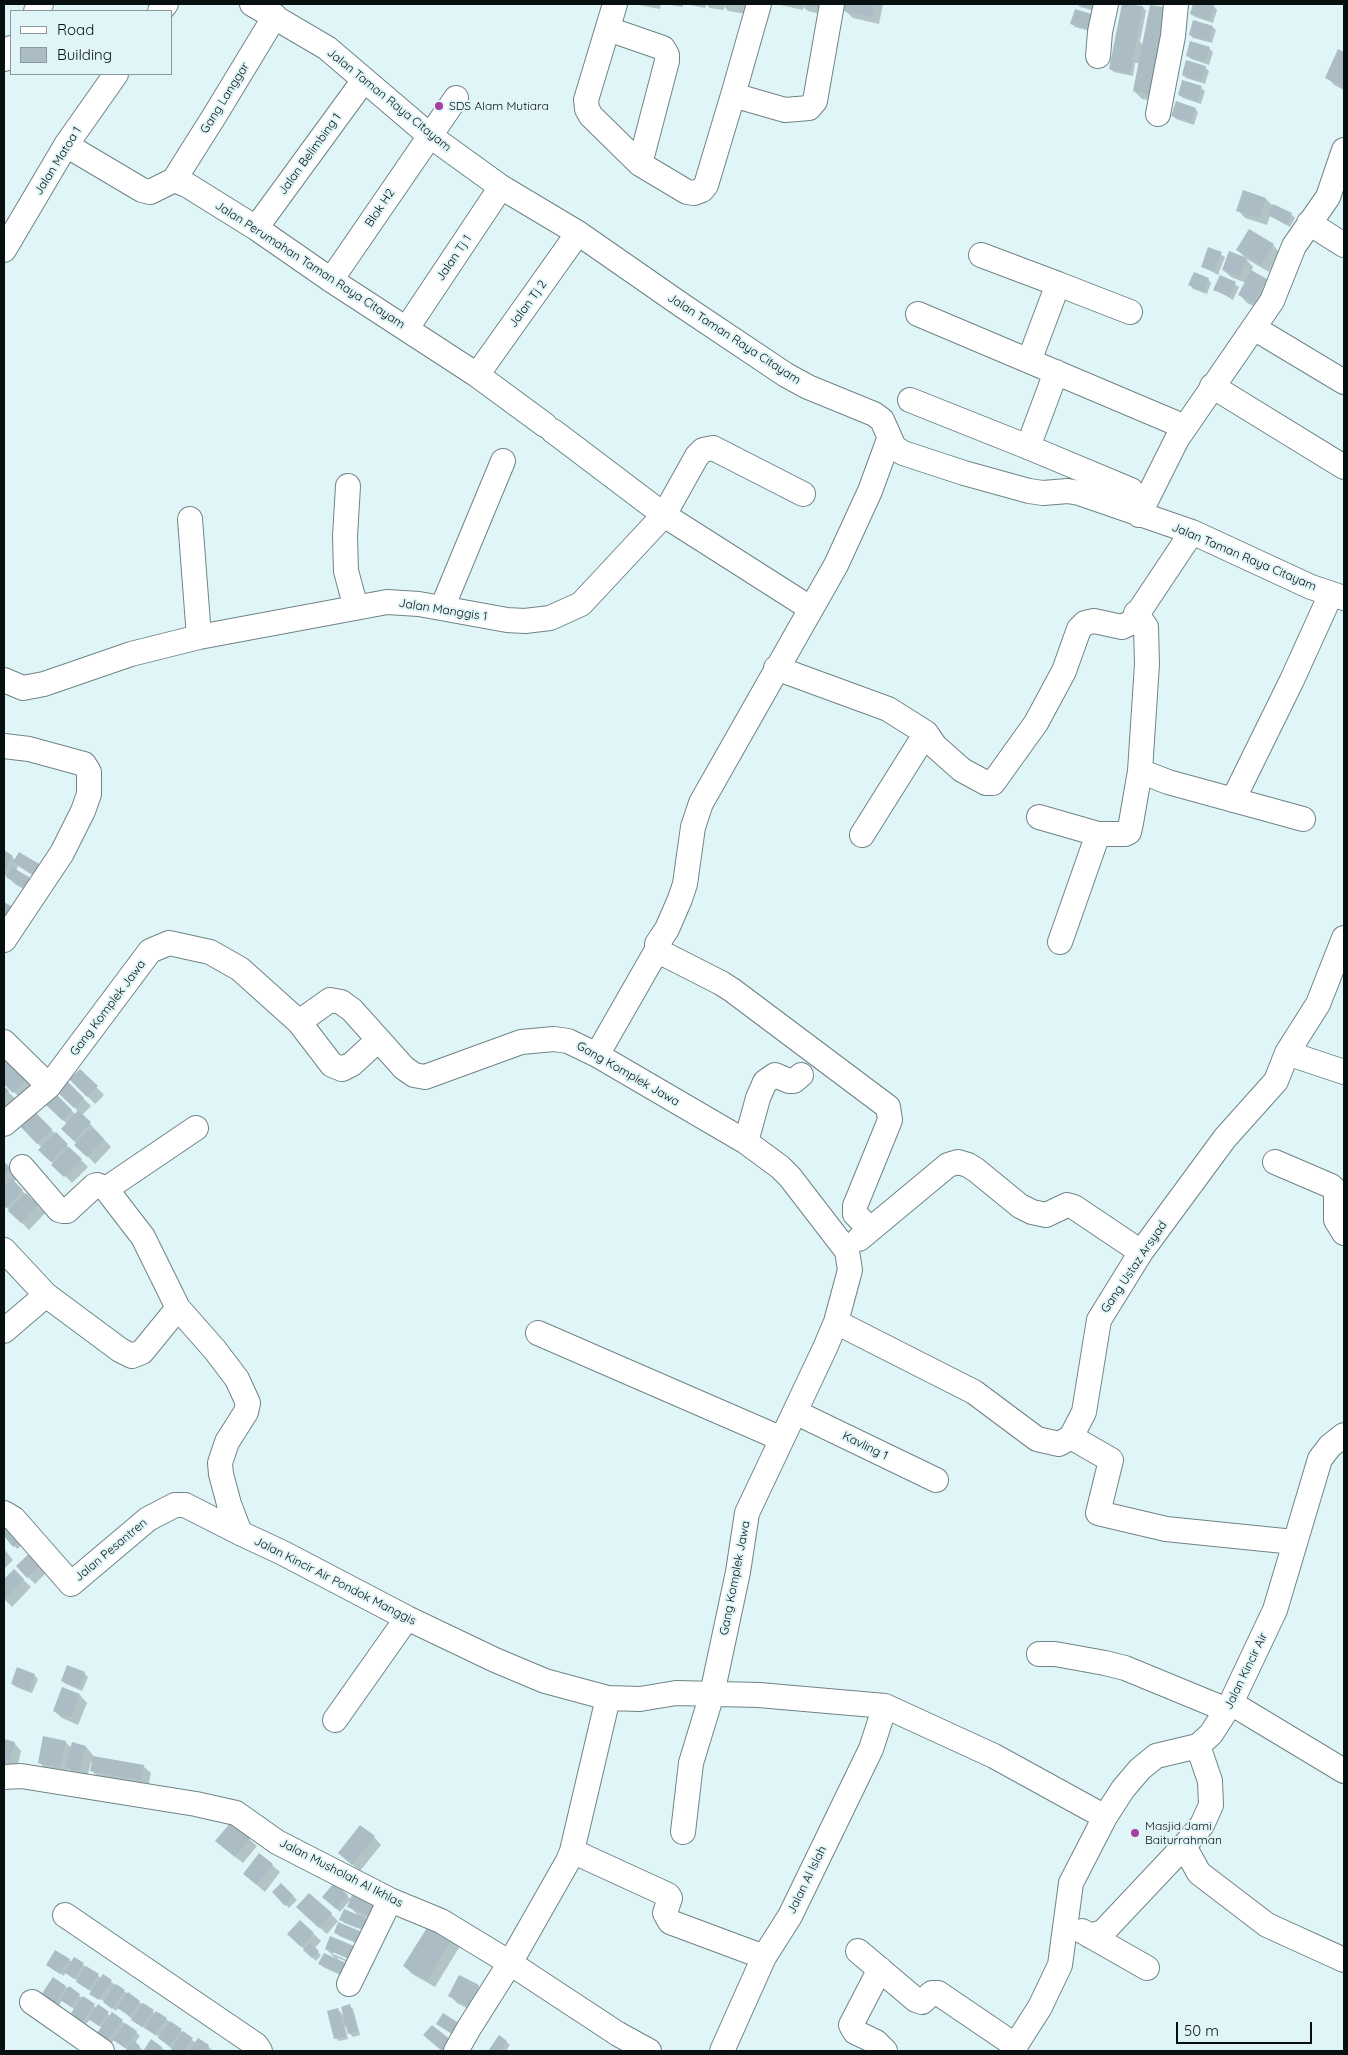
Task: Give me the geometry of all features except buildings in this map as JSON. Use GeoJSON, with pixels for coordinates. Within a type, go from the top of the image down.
{"type":"FeatureCollection","features":[{"type":"Feature","properties":{"kind":"street","name":"Jalan Taman Raya Citayam"},"geometry":{"type":"LineString","coordinates":[[252,4],[327,48],[429,135],[501,187],[578,234],[786,375],[808,387],[874,414],[882,420],[894,447],[902,453],[1029,491],[1043,493],[1068,491],[1079,493],[1192,532],[1310,587],[1338,596]]}},
{"type":"Feature","properties":{"kind":"street"},"geometry":{"type":"LineString","coordinates":[[615,4],[586,100],[586,110],[640,164],[686,192],[694,193],[702,190],[706,185],[759,4]]}},
{"type":"Feature","properties":{"kind":"street"},"geometry":{"type":"LineString","coordinates":[[733,94],[785,110],[809,108],[815,100],[832,4]]}},
{"type":"Feature","properties":{"kind":"street"},"geometry":{"type":"LineString","coordinates":[[1098,56],[1100,32],[1106,4]]}},
{"type":"Feature","properties":{"kind":"street"},"geometry":{"type":"LineString","coordinates":[[1158,114],[1173,36],[1172,4]]}},
{"type":"Feature","properties":{"kind":"street","name":"Gang Langgar"},"geometry":{"type":"LineString","coordinates":[[174,180],[275,16]]}},
{"type":"Feature","properties":{"kind":"street"},"geometry":{"type":"LineString","coordinates":[[608,29],[663,48],[667,55],[668,61],[640,164]]}},
{"type":"Feature","properties":{"kind":"street","name":"Jalan Matoa 1"},"geometry":{"type":"LineString","coordinates":[[4,250],[66,145],[115,75]]}},
{"type":"Feature","properties":{"kind":"street","name":"Jalan Belimbing 1"},"geometry":{"type":"LineString","coordinates":[[256,228],[364,80]]}},
{"type":"Feature","properties":{"kind":"street","name":"Blok H2"},"geometry":{"type":"LineString","coordinates":[[331,280],[456,98]]}},
{"type":"Feature","properties":{"kind":"street"},"geometry":{"type":"LineString","coordinates":[[66,145],[142,190],[150,192],[174,180]]}},
{"type":"Feature","properties":{"kind":"street"},"geometry":{"type":"LineString","coordinates":[[1139,515],[1177,439],[1272,301],[1294,246],[1328,197],[1344,150]]}},
{"type":"Feature","properties":{"kind":"street","name":"Jalan Perumahan Taman Raya Citayam"},"geometry":{"type":"LineString","coordinates":[[174,180],[187,185],[256,228],[331,280],[477,375],[664,516],[810,608]]}},
{"type":"Feature","properties":{"kind":"street","name":"Jalan Tj 1"},"geometry":{"type":"LineString","coordinates":[[407,328],[501,187]]}},
{"type":"Feature","properties":{"kind":"street"},"geometry":{"type":"LineString","coordinates":[[1309,223],[1344,245]]}},
{"type":"Feature","properties":{"kind":"street","name":"Jalan Tj 2"},"geometry":{"type":"LineString","coordinates":[[477,375],[578,234]]}},
{"type":"Feature","properties":{"kind":"street"},"geometry":{"type":"LineString","coordinates":[[981,255],[1130,312]]}},
{"type":"Feature","properties":{"kind":"street"},"geometry":{"type":"LineString","coordinates":[[1028,360],[1058,284]]}},
{"type":"Feature","properties":{"kind":"street"},"geometry":{"type":"LineString","coordinates":[[918,314],[1185,427]]}},
{"type":"Feature","properties":{"kind":"street"},"geometry":{"type":"LineString","coordinates":[[1254,328],[1344,382]]}},
{"type":"Feature","properties":{"kind":"street"},"geometry":{"type":"LineString","coordinates":[[1028,446],[1056,372]]}},
{"type":"Feature","properties":{"kind":"street"},"geometry":{"type":"LineString","coordinates":[[1212,386],[1344,467]]}},
{"type":"Feature","properties":{"kind":"street"},"geometry":{"type":"LineString","coordinates":[[910,400],[1028,446],[1131,490]]}},
{"type":"Feature","properties":{"kind":"street"},"geometry":{"type":"LineString","coordinates":[[597,1055],[657,950],[657,944],[671,921],[680,899],[693,827],[701,803],[836,565],[866,499],[890,439]]}},
{"type":"Feature","properties":{"kind":"street","name":"Jalan Manggis 1"},"geometry":{"type":"LineString","coordinates":[[4,680],[24,688],[44,684],[131,654],[199,637],[387,602],[403,602],[525,621],[543,619],[565,613],[581,604],[664,516],[702,450],[713,448],[803,494]]}},
{"type":"Feature","properties":{"kind":"street"},"geometry":{"type":"LineString","coordinates":[[442,608],[502,461]]}},
{"type":"Feature","properties":{"kind":"street"},"geometry":{"type":"LineString","coordinates":[[348,486],[345,536],[346,571],[356,608]]}},
{"type":"Feature","properties":{"kind":"street"},"geometry":{"type":"LineString","coordinates":[[190,519],[199,637]]}},
{"type":"Feature","properties":{"kind":"street"},"geometry":{"type":"LineString","coordinates":[[776,668],[888,709],[926,732],[935,746],[954,764],[986,783],[993,783],[1044,709],[1064,671],[1079,629],[1085,623],[1094,621],[1122,627],[1132,622],[1136,613],[1192,532]]}},
{"type":"Feature","properties":{"kind":"street"},"geometry":{"type":"LineString","coordinates":[[1233,800],[1292,680],[1338,596]]}},
{"type":"Feature","properties":{"kind":"street"},"geometry":{"type":"LineString","coordinates":[[1039,817],[1109,836],[1129,832],[1140,771],[1146,664],[1146,627],[1136,613]]}},
{"type":"Feature","properties":{"kind":"street"},"geometry":{"type":"LineString","coordinates":[[862,835],[926,732]]}},
{"type":"Feature","properties":{"kind":"street"},"geometry":{"type":"LineString","coordinates":[[4,746],[29,749],[84,764],[89,778],[89,794],[83,811],[62,853],[4,940]]}},
{"type":"Feature","properties":{"kind":"street"},"geometry":{"type":"LineString","coordinates":[[1140,771],[1168,782],[1302,819]]}},
{"type":"Feature","properties":{"kind":"street"},"geometry":{"type":"LineString","coordinates":[[1060,942],[1098,834]]}},
{"type":"Feature","properties":{"kind":"street","name":"Gang Ustaz Arsyad"},"geometry":{"type":"LineString","coordinates":[[1071,1436],[1084,1412],[1099,1320],[1141,1252],[1225,1138],[1276,1081],[1287,1052],[1318,1004],[1344,938]]}},
{"type":"Feature","properties":{"kind":"street","name":"Gang Komplek Jawa"},"geometry":{"type":"LineString","coordinates":[[4,1124],[49,1086],[150,950],[169,942],[210,952],[240,969],[299,1022],[330,1000],[341,1002],[352,1010],[377,1040],[404,1068],[414,1075],[425,1077],[521,1042],[554,1039],[568,1040],[746,1142],[780,1167],[790,1177],[847,1251],[850,1270],[836,1322],[747,1513],[738,1572],[712,1694],[691,1763],[683,1832]]}},
{"type":"Feature","properties":{"kind":"street"},"geometry":{"type":"LineString","coordinates":[[657,950],[721,982],[888,1107],[890,1120],[855,1206],[856,1214],[870,1229]]}},
{"type":"Feature","properties":{"kind":"street"},"geometry":{"type":"LineString","coordinates":[[299,1022],[332,1065],[342,1069],[352,1064],[377,1040]]}},
{"type":"Feature","properties":{"kind":"street"},"geometry":{"type":"LineString","coordinates":[[4,1042],[49,1086]]}},
{"type":"Feature","properties":{"kind":"street"},"geometry":{"type":"LineString","coordinates":[[1287,1052],[1344,1072]]}},
{"type":"Feature","properties":{"kind":"street"},"geometry":{"type":"LineString","coordinates":[[746,1142],[758,1098],[765,1082],[775,1075],[789,1081],[794,1081],[801,1075]]}},
{"type":"Feature","properties":{"kind":"street"},"geometry":{"type":"LineString","coordinates":[[22,1168],[59,1210],[67,1211],[94,1186],[97,1185],[106,1189],[196,1128]]}},
{"type":"Feature","properties":{"kind":"street"},"geometry":{"type":"LineString","coordinates":[[847,1251],[870,1229],[948,1166],[958,1162],[968,1165],[1026,1209],[1046,1215],[1067,1205],[1074,1207],[1141,1252]]}},
{"type":"Feature","properties":{"kind":"street"},"geometry":{"type":"LineString","coordinates":[[1275,1162],[1330,1186],[1336,1191],[1336,1220],[1344,1233]]}},
{"type":"Feature","properties":{"kind":"street","name":"Jalan Kincir Air Pondok Manggis"},"geometry":{"type":"LineString","coordinates":[[106,1189],[142,1237],[178,1308],[237,1378],[248,1403],[246,1412],[227,1442],[220,1463],[229,1504],[240,1533],[283,1553],[407,1618],[495,1660],[545,1681],[608,1698],[640,1699],[676,1693],[760,1695],[885,1706],[994,1756],[1105,1817]]}},
{"type":"Feature","properties":{"kind":"street"},"geometry":{"type":"LineString","coordinates":[[4,1250],[46,1295],[120,1350],[132,1356],[142,1352],[178,1308]]}},
{"type":"Feature","properties":{"kind":"street"},"geometry":{"type":"LineString","coordinates":[[4,1331],[46,1295]]}},
{"type":"Feature","properties":{"kind":"street"},"geometry":{"type":"LineString","coordinates":[[836,1322],[974,1392],[1037,1438],[1059,1444],[1071,1436],[1111,1460],[1098,1513],[1166,1528],[1294,1542]]}},
{"type":"Feature","properties":{"kind":"street"},"geometry":{"type":"LineString","coordinates":[[538,1333],[782,1439]]}},
{"type":"Feature","properties":{"kind":"street","name":"Kavling 1"},"geometry":{"type":"LineString","coordinates":[[795,1412],[936,1480]]}},
{"type":"Feature","properties":{"kind":"street","name":"Jalan Kincir Air"},"geometry":{"type":"LineString","coordinates":[[1198,1746],[1211,1734],[1229,1707],[1275,1610],[1320,1459],[1330,1446],[1344,1435]]}},
{"type":"Feature","properties":{"kind":"street","name":"Jalan Pesantren"},"geometry":{"type":"LineString","coordinates":[[4,1513],[14,1519],[70,1584],[148,1519],[175,1504],[185,1505],[240,1533]]}},
{"type":"Feature","properties":{"kind":"street"},"geometry":{"type":"LineString","coordinates":[[335,1720],[407,1618]]}},
{"type":"Feature","properties":{"kind":"street"},"geometry":{"type":"LineString","coordinates":[[1039,1654],[1055,1654],[1125,1668],[1229,1707],[1344,1772]]}},
{"type":"Feature","properties":{"kind":"street"},"geometry":{"type":"LineString","coordinates":[[456,2051],[557,1882],[572,1851],[608,1698]]}},
{"type":"Feature","properties":{"kind":"street","name":"Jalan Al Islah"},"geometry":{"type":"LineString","coordinates":[[722,2051],[764,1957],[790,1916],[846,1802],[871,1749],[885,1706]]}},
{"type":"Feature","properties":{"kind":"street"},"geometry":{"type":"LineString","coordinates":[[858,1951],[916,2000],[922,2002],[932,1993],[938,1993],[1014,2048],[1040,2007],[1060,1965],[1070,1883],[1105,1817],[1123,1789],[1156,1756],[1198,1746],[1210,1781],[1211,1805],[1202,1825],[1103,1932],[1090,1936]]}},
{"type":"Feature","properties":{"kind":"street","name":"Jalan Musholah Al Ikhlas"},"geometry":{"type":"LineString","coordinates":[[4,1777],[31,1778],[196,1804],[236,1813],[277,1842],[390,1900],[441,1921],[510,1963],[618,2034],[649,2051]]}},
{"type":"Feature","properties":{"kind":"street"},"geometry":{"type":"LineString","coordinates":[[1184,1846],[1199,1873],[1267,1925],[1344,1960]]}},
{"type":"Feature","properties":{"kind":"street"},"geometry":{"type":"LineString","coordinates":[[572,1851],[668,1895],[670,1898],[666,1913],[670,1922],[764,1957]]}},
{"type":"Feature","properties":{"kind":"street"},"geometry":{"type":"LineString","coordinates":[[349,1984],[390,1900]]}},
{"type":"Feature","properties":{"kind":"street"},"geometry":{"type":"LineString","coordinates":[[65,1916],[256,2045],[260,2051]]}},
{"type":"Feature","properties":{"kind":"street"},"geometry":{"type":"LineString","coordinates":[[1066,1922],[1147,1968]]}},
{"type":"Feature","properties":{"kind":"street"},"geometry":{"type":"LineString","coordinates":[[878,2048],[855,2032],[851,2025],[880,1970]]}},
{"type":"Feature","properties":{"kind":"street"},"geometry":{"type":"LineString","coordinates":[[32,2002],[102,2051]]}},
{"type":"Feature","properties":{"kind":"place","name":"SDS Alam Mutiara"},"geometry":{"type":"Point","coordinates":[439,106]}},
{"type":"Feature","properties":{"kind":"place","name":"Masjid Jami Baiturrahman"},"geometry":{"type":"Point","coordinates":[1135,1833]}}]}
